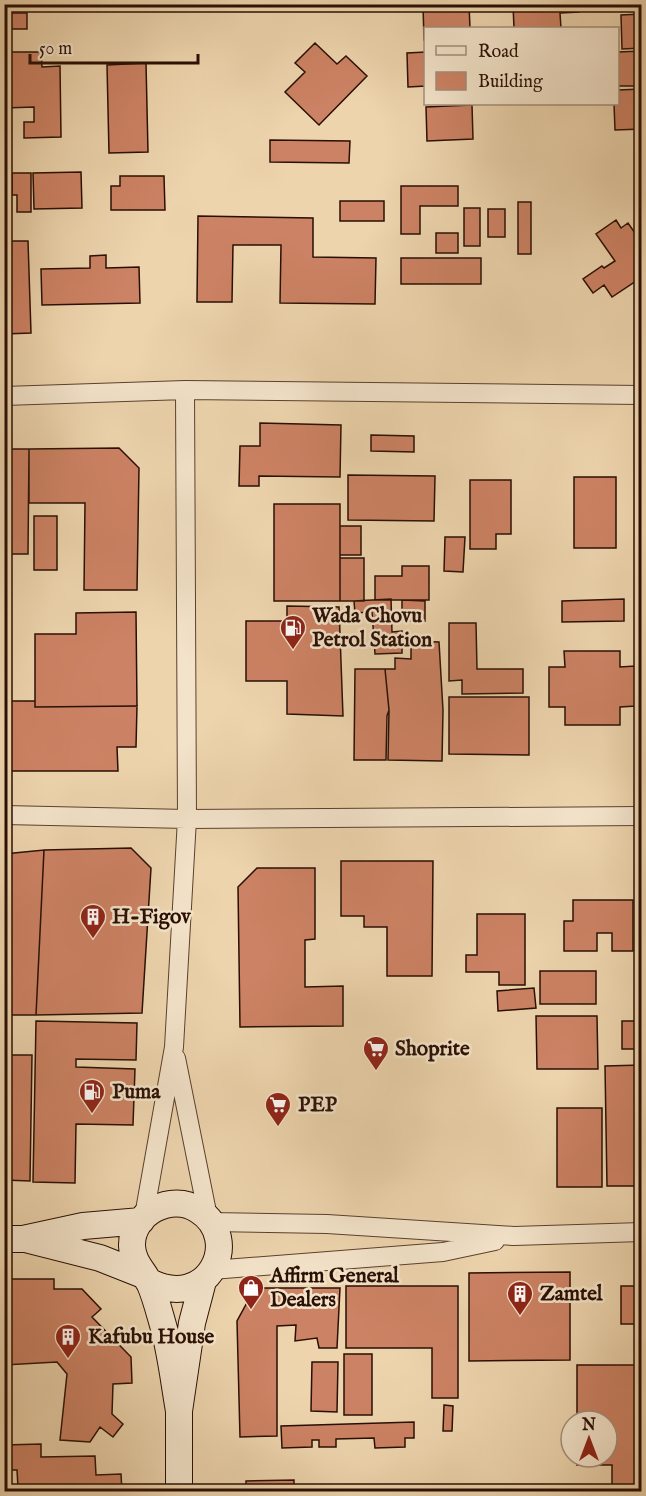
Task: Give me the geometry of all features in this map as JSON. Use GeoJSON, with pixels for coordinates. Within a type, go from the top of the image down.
{"type":"FeatureCollection","features":[{"type":"Feature","properties":{"kind":"main road"},"geometry":{"type":"LineString","coordinates":[[179,1411],[164,1328],[146,1278],[136,1265],[132,1242],[142,1219],[155,1208],[169,1203],[197,1208],[210,1220],[217,1233],[219,1246],[218,1257],[208,1275],[192,1323],[179,1411],[179,1491]]}},
{"type":"Feature","properties":{"kind":"main road"},"geometry":{"type":"LineString","coordinates":[[14,1239],[83,1226],[142,1219]]}},
{"type":"Feature","properties":{"kind":"main road"},"geometry":{"type":"LineString","coordinates":[[14,1239],[100,1258],[146,1278],[161,1288],[176,1290],[190,1288],[208,1275]]}},
{"type":"Feature","properties":{"kind":"street"},"geometry":{"type":"LineString","coordinates":[[4,396],[185,390],[642,396]]}},
{"type":"Feature","properties":{"kind":"street"},"geometry":{"type":"LineString","coordinates":[[142,1219],[174,1047],[187,819],[185,390]]}},
{"type":"Feature","properties":{"kind":"street"},"geometry":{"type":"LineString","coordinates":[[4,815],[187,819],[642,816]]}},
{"type":"Feature","properties":{"kind":"street"},"geometry":{"type":"LineString","coordinates":[[174,1047],[210,1220],[327,1224],[514,1236],[642,1232]]}},
{"type":"Feature","properties":{"kind":"street"},"geometry":{"type":"LineString","coordinates":[[208,1275],[443,1252],[514,1236]]}},
{"type":"Feature","properties":{"kind":"building"},"geometry":{"type":"Polygon","coordinates":[[[469,4],[470,27],[424,27],[424,40],[423,6],[469,4]]]}},
{"type":"Feature","properties":{"kind":"building"},"geometry":{"type":"Polygon","coordinates":[[[579,4],[579,12],[560,13],[561,27],[514,27],[513,5],[579,4]]]}},
{"type":"Feature","properties":{"kind":"building"},"geometry":{"type":"Polygon","coordinates":[[[7,13],[27,13],[27,29],[7,29],[7,13]]]}},
{"type":"Feature","properties":{"kind":"building"},"geometry":{"type":"Polygon","coordinates":[[[642,14],[642,48],[622,49],[621,15],[642,14]]]}},
{"type":"Feature","properties":{"kind":"building"},"geometry":{"type":"Polygon","coordinates":[[[315,43],[337,64],[346,56],[367,76],[319,125],[285,92],[305,72],[295,63],[315,43]]]}},
{"type":"Feature","properties":{"kind":"building"},"geometry":{"type":"Polygon","coordinates":[[[642,51],[642,86],[619,86],[619,52],[642,51]]]}},
{"type":"Feature","properties":{"kind":"building"},"geometry":{"type":"Polygon","coordinates":[[[4,52],[41,52],[42,67],[60,66],[61,137],[24,138],[24,122],[34,122],[34,107],[5,108],[4,52]]]}},
{"type":"Feature","properties":{"kind":"building"},"geometry":{"type":"Polygon","coordinates":[[[424,52],[424,86],[408,87],[407,53],[424,52]]]}},
{"type":"Feature","properties":{"kind":"building"},"geometry":{"type":"Polygon","coordinates":[[[146,63],[148,152],[109,153],[107,65],[146,63]]]}},
{"type":"Feature","properties":{"kind":"building"},"geometry":{"type":"Polygon","coordinates":[[[642,89],[642,129],[615,130],[614,105],[619,105],[619,90],[642,89]]]}},
{"type":"Feature","properties":{"kind":"building"},"geometry":{"type":"Polygon","coordinates":[[[472,105],[473,139],[427,141],[426,107],[472,105]]]}},
{"type":"Feature","properties":{"kind":"building"},"geometry":{"type":"Polygon","coordinates":[[[270,140],[350,141],[349,163],[270,162],[270,140]]]}},
{"type":"Feature","properties":{"kind":"building"},"geometry":{"type":"Polygon","coordinates":[[[81,172],[82,208],[34,209],[33,173],[81,172]]]}},
{"type":"Feature","properties":{"kind":"building"},"geometry":{"type":"Polygon","coordinates":[[[12,173],[31,173],[31,212],[17,212],[17,195],[12,195],[12,173]]]}},
{"type":"Feature","properties":{"kind":"building"},"geometry":{"type":"Polygon","coordinates":[[[120,176],[164,176],[165,210],[111,210],[111,186],[120,186],[120,176]]]}},
{"type":"Feature","properties":{"kind":"building"},"geometry":{"type":"Polygon","coordinates":[[[401,186],[458,186],[458,206],[420,206],[420,234],[401,234],[401,186]]]}},
{"type":"Feature","properties":{"kind":"building"},"geometry":{"type":"Polygon","coordinates":[[[340,201],[384,201],[384,221],[340,221],[340,201]]]}},
{"type":"Feature","properties":{"kind":"building"},"geometry":{"type":"Polygon","coordinates":[[[518,202],[531,202],[531,254],[518,254],[518,202]]]}},
{"type":"Feature","properties":{"kind":"building"},"geometry":{"type":"Polygon","coordinates":[[[464,208],[480,208],[480,246],[464,246],[464,208]]]}},
{"type":"Feature","properties":{"kind":"building"},"geometry":{"type":"Polygon","coordinates":[[[488,209],[505,209],[505,237],[488,237],[488,209]]]}},
{"type":"Feature","properties":{"kind":"building"},"geometry":{"type":"Polygon","coordinates":[[[198,216],[313,218],[313,257],[376,258],[375,304],[280,303],[281,245],[233,245],[232,302],[197,302],[198,216]]]}},
{"type":"Feature","properties":{"kind":"building"},"geometry":{"type":"Polygon","coordinates":[[[616,220],[621,228],[628,223],[642,243],[642,277],[612,297],[604,285],[593,293],[583,279],[602,266],[604,268],[615,261],[596,234],[616,220]]]}},
{"type":"Feature","properties":{"kind":"building"},"geometry":{"type":"Polygon","coordinates":[[[436,233],[458,233],[458,253],[436,253],[436,233]]]}},
{"type":"Feature","properties":{"kind":"building"},"geometry":{"type":"Polygon","coordinates":[[[5,241],[28,241],[31,333],[4,334],[5,241]]]}},
{"type":"Feature","properties":{"kind":"building"},"geometry":{"type":"Polygon","coordinates":[[[106,255],[106,268],[139,267],[140,303],[42,305],[41,269],[90,268],[90,256],[106,255]]]}},
{"type":"Feature","properties":{"kind":"building"},"geometry":{"type":"Polygon","coordinates":[[[401,258],[481,258],[481,284],[401,284],[401,258]]]}},
{"type":"Feature","properties":{"kind":"building"},"geometry":{"type":"Polygon","coordinates":[[[260,423],[341,425],[340,477],[259,476],[259,486],[239,486],[240,446],[260,446],[260,423]]]}},
{"type":"Feature","properties":{"kind":"building"},"geometry":{"type":"Polygon","coordinates":[[[371,435],[414,436],[414,452],[371,451],[371,435]]]}},
{"type":"Feature","properties":{"kind":"building"},"geometry":{"type":"Polygon","coordinates":[[[119,448],[139,468],[137,590],[84,590],[85,503],[29,503],[29,449],[119,448]]]}},
{"type":"Feature","properties":{"kind":"building"},"geometry":{"type":"Polygon","coordinates":[[[4,449],[29,449],[28,554],[4,554],[4,449]]]}},
{"type":"Feature","properties":{"kind":"building"},"geometry":{"type":"Polygon","coordinates":[[[348,475],[435,476],[434,521],[348,520],[348,475]]]}},
{"type":"Feature","properties":{"kind":"building"},"geometry":{"type":"Polygon","coordinates":[[[574,477],[616,477],[616,548],[574,548],[574,477]]]}},
{"type":"Feature","properties":{"kind":"building"},"geometry":{"type":"Polygon","coordinates":[[[470,480],[511,480],[511,534],[496,534],[496,549],[470,549],[470,480]]]}},
{"type":"Feature","properties":{"kind":"building"},"geometry":{"type":"Polygon","coordinates":[[[274,504],[340,504],[340,601],[274,601],[274,504]]]}},
{"type":"Feature","properties":{"kind":"building"},"geometry":{"type":"Polygon","coordinates":[[[34,516],[57,516],[57,570],[34,570],[34,516]]]}},
{"type":"Feature","properties":{"kind":"building"},"geometry":{"type":"Polygon","coordinates":[[[340,526],[361,526],[361,555],[340,555],[340,526]]]}},
{"type":"Feature","properties":{"kind":"building"},"geometry":{"type":"Polygon","coordinates":[[[445,537],[465,537],[463,572],[444,571],[445,537]]]}},
{"type":"Feature","properties":{"kind":"building"},"geometry":{"type":"Polygon","coordinates":[[[340,558],[364,558],[364,601],[340,601],[340,558]]]}},
{"type":"Feature","properties":{"kind":"building"},"geometry":{"type":"Polygon","coordinates":[[[402,566],[429,566],[429,600],[375,600],[375,576],[402,576],[402,566]]]}},
{"type":"Feature","properties":{"kind":"building"},"geometry":{"type":"Polygon","coordinates":[[[391,599],[392,632],[402,631],[402,653],[375,654],[372,612],[355,613],[354,601],[391,599]]]}},
{"type":"Feature","properties":{"kind":"building"},"geometry":{"type":"Polygon","coordinates":[[[624,599],[624,621],[562,622],[562,601],[624,599]]]}},
{"type":"Feature","properties":{"kind":"building"},"geometry":{"type":"Polygon","coordinates":[[[402,600],[425,601],[425,621],[402,621],[402,600]]]}},
{"type":"Feature","properties":{"kind":"building","name":"Wada Chovu Petrol Station"},"geometry":{"type":"Polygon","coordinates":[[[287,606],[339,607],[343,716],[287,714],[287,681],[246,681],[246,621],[287,621],[287,606]]]}},
{"type":"Feature","properties":{"kind":"building"},"geometry":{"type":"Polygon","coordinates":[[[136,612],[137,706],[35,707],[35,634],[76,634],[76,613],[136,612]]]}},
{"type":"Feature","properties":{"kind":"building"},"geometry":{"type":"Polygon","coordinates":[[[449,623],[476,623],[477,669],[523,669],[523,693],[462,694],[462,680],[449,681],[449,623]]]}},
{"type":"Feature","properties":{"kind":"building"},"geometry":{"type":"Polygon","coordinates":[[[411,641],[439,642],[443,710],[442,761],[388,760],[389,710],[385,669],[395,669],[395,658],[411,659],[411,641]]]}},
{"type":"Feature","properties":{"kind":"building"},"geometry":{"type":"Polygon","coordinates":[[[564,651],[620,651],[620,667],[635,666],[636,706],[620,707],[620,725],[565,725],[565,707],[549,707],[549,667],[565,667],[564,651]]]}},
{"type":"Feature","properties":{"kind":"building"},"geometry":{"type":"Polygon","coordinates":[[[355,669],[385,669],[389,710],[386,760],[354,760],[355,669]]]}},
{"type":"Feature","properties":{"kind":"building"},"geometry":{"type":"Polygon","coordinates":[[[449,697],[529,697],[529,755],[449,754],[449,697]]]}},
{"type":"Feature","properties":{"kind":"building"},"geometry":{"type":"Polygon","coordinates":[[[4,701],[35,701],[35,707],[137,706],[136,747],[117,747],[118,771],[4,771],[4,701]]]}},
{"type":"Feature","properties":{"kind":"building","name":"H-Figov"},"geometry":{"type":"Polygon","coordinates":[[[131,848],[151,868],[142,1013],[36,1015],[44,850],[131,848]]]}},
{"type":"Feature","properties":{"kind":"building"},"geometry":{"type":"Polygon","coordinates":[[[44,850],[36,1015],[4,1015],[4,854],[44,850]]]}},
{"type":"Feature","properties":{"kind":"building"},"geometry":{"type":"Polygon","coordinates":[[[341,861],[433,861],[432,976],[387,976],[387,927],[364,927],[364,916],[341,916],[341,861]]]}},
{"type":"Feature","properties":{"kind":"building"},"geometry":{"type":"Polygon","coordinates":[[[257,868],[315,868],[315,939],[305,940],[305,987],[343,986],[343,1026],[240,1027],[238,887],[257,868]]]}},
{"type":"Feature","properties":{"kind":"building"},"geometry":{"type":"Polygon","coordinates":[[[573,900],[633,900],[633,951],[612,951],[612,933],[597,933],[597,951],[564,951],[564,921],[573,921],[573,900]]]}},
{"type":"Feature","properties":{"kind":"building"},"geometry":{"type":"Polygon","coordinates":[[[477,914],[525,914],[525,985],[499,985],[499,972],[466,972],[466,955],[477,955],[477,914]]]}},
{"type":"Feature","properties":{"kind":"building"},"geometry":{"type":"Polygon","coordinates":[[[540,971],[596,971],[596,1004],[540,1004],[540,971]]]}},
{"type":"Feature","properties":{"kind":"building"},"geometry":{"type":"Polygon","coordinates":[[[534,988],[536,1008],[498,1011],[497,991],[534,988]]]}},
{"type":"Feature","properties":{"kind":"building"},"geometry":{"type":"Polygon","coordinates":[[[536,1016],[597,1016],[598,1069],[537,1069],[536,1016]]]}},
{"type":"Feature","properties":{"kind":"building"},"geometry":{"type":"Polygon","coordinates":[[[36,1021],[137,1023],[136,1060],[76,1059],[76,1067],[135,1069],[133,1125],[76,1124],[75,1183],[33,1182],[36,1021]]]}},
{"type":"Feature","properties":{"kind":"building"},"geometry":{"type":"Polygon","coordinates":[[[622,1021],[642,1021],[642,1049],[622,1049],[622,1021]]]}},
{"type":"Feature","properties":{"kind":"building"},"geometry":{"type":"Polygon","coordinates":[[[4,1055],[32,1055],[30,1181],[4,1180],[4,1055]]]}},
{"type":"Feature","properties":{"kind":"building"},"geometry":{"type":"Polygon","coordinates":[[[642,1065],[642,1186],[607,1186],[605,1066],[642,1065]]]}},
{"type":"Feature","properties":{"kind":"building"},"geometry":{"type":"Polygon","coordinates":[[[557,1108],[602,1108],[602,1187],[557,1187],[557,1108]]]}},
{"type":"Feature","properties":{"kind":"building","name":"Zamtel"},"geometry":{"type":"Polygon","coordinates":[[[570,1272],[570,1360],[469,1361],[469,1273],[570,1272]]]}},
{"type":"Feature","properties":{"kind":"building","name":"Kafubu House"},"geometry":{"type":"Polygon","coordinates":[[[4,1279],[54,1279],[54,1289],[82,1289],[101,1309],[92,1317],[131,1357],[132,1383],[113,1384],[112,1414],[123,1424],[113,1437],[100,1427],[90,1442],[60,1440],[67,1374],[57,1362],[4,1365],[4,1279]]]}},
{"type":"Feature","properties":{"kind":"building"},"geometry":{"type":"Polygon","coordinates":[[[346,1286],[458,1286],[458,1398],[432,1398],[432,1348],[346,1348],[346,1286]]]}},
{"type":"Feature","properties":{"kind":"building"},"geometry":{"type":"Polygon","coordinates":[[[621,1286],[642,1286],[642,1324],[621,1324],[621,1286]]]}},
{"type":"Feature","properties":{"kind":"building"},"geometry":{"type":"Polygon","coordinates":[[[255,1288],[340,1288],[337,1348],[319,1348],[317,1338],[295,1341],[296,1325],[277,1326],[277,1436],[240,1437],[237,1321],[255,1288]]]}},
{"type":"Feature","properties":{"kind":"building"},"geometry":{"type":"Polygon","coordinates":[[[344,1354],[372,1354],[372,1415],[344,1415],[344,1354]]]}},
{"type":"Feature","properties":{"kind":"building"},"geometry":{"type":"Polygon","coordinates":[[[312,1362],[338,1362],[337,1412],[311,1411],[312,1362]]]}},
{"type":"Feature","properties":{"kind":"building"},"geometry":{"type":"Polygon","coordinates":[[[577,1365],[642,1365],[642,1492],[612,1492],[612,1469],[619,1469],[619,1409],[577,1409],[577,1365]]]}},
{"type":"Feature","properties":{"kind":"building"},"geometry":{"type":"Polygon","coordinates":[[[444,1405],[453,1406],[452,1431],[443,1431],[444,1405]]]}},
{"type":"Feature","properties":{"kind":"building"},"geometry":{"type":"Polygon","coordinates":[[[414,1422],[414,1438],[405,1438],[405,1447],[375,1448],[374,1438],[336,1439],[336,1447],[319,1447],[319,1440],[312,1440],[312,1447],[282,1448],[281,1426],[414,1422]]]}},
{"type":"Feature","properties":{"kind":"building"},"geometry":{"type":"Polygon","coordinates":[[[41,1444],[41,1457],[95,1456],[96,1475],[121,1474],[122,1492],[61,1492],[83,1491],[83,1486],[18,1487],[17,1470],[8,1470],[9,1492],[4,1492],[4,1445],[41,1444]]]}},
{"type":"Feature","properties":{"kind":"building"},"geometry":{"type":"Polygon","coordinates":[[[294,1480],[294,1492],[246,1492],[246,1481],[294,1480]]]}},
{"type":"Feature","properties":{"kind":"place","name":"Wada Chovu Petrol Station"},"geometry":{"type":"Point","coordinates":[293,651]}},
{"type":"Feature","properties":{"kind":"place","name":"H-Figov"},"geometry":{"type":"Point","coordinates":[93,940]}},
{"type":"Feature","properties":{"kind":"place","name":"Shoprite"},"geometry":{"type":"Point","coordinates":[376,1072]}},
{"type":"Feature","properties":{"kind":"place","name":"Puma"},"geometry":{"type":"Point","coordinates":[92,1115]}},
{"type":"Feature","properties":{"kind":"place","name":"PEP"},"geometry":{"type":"Point","coordinates":[278,1128]}},
{"type":"Feature","properties":{"kind":"place","name":"Affirm General Dealers"},"geometry":{"type":"Point","coordinates":[251,1311]}},
{"type":"Feature","properties":{"kind":"place","name":"Zamtel"},"geometry":{"type":"Point","coordinates":[520,1317]}},
{"type":"Feature","properties":{"kind":"place","name":"Kafubu House"},"geometry":{"type":"Point","coordinates":[68,1360]}}]}
